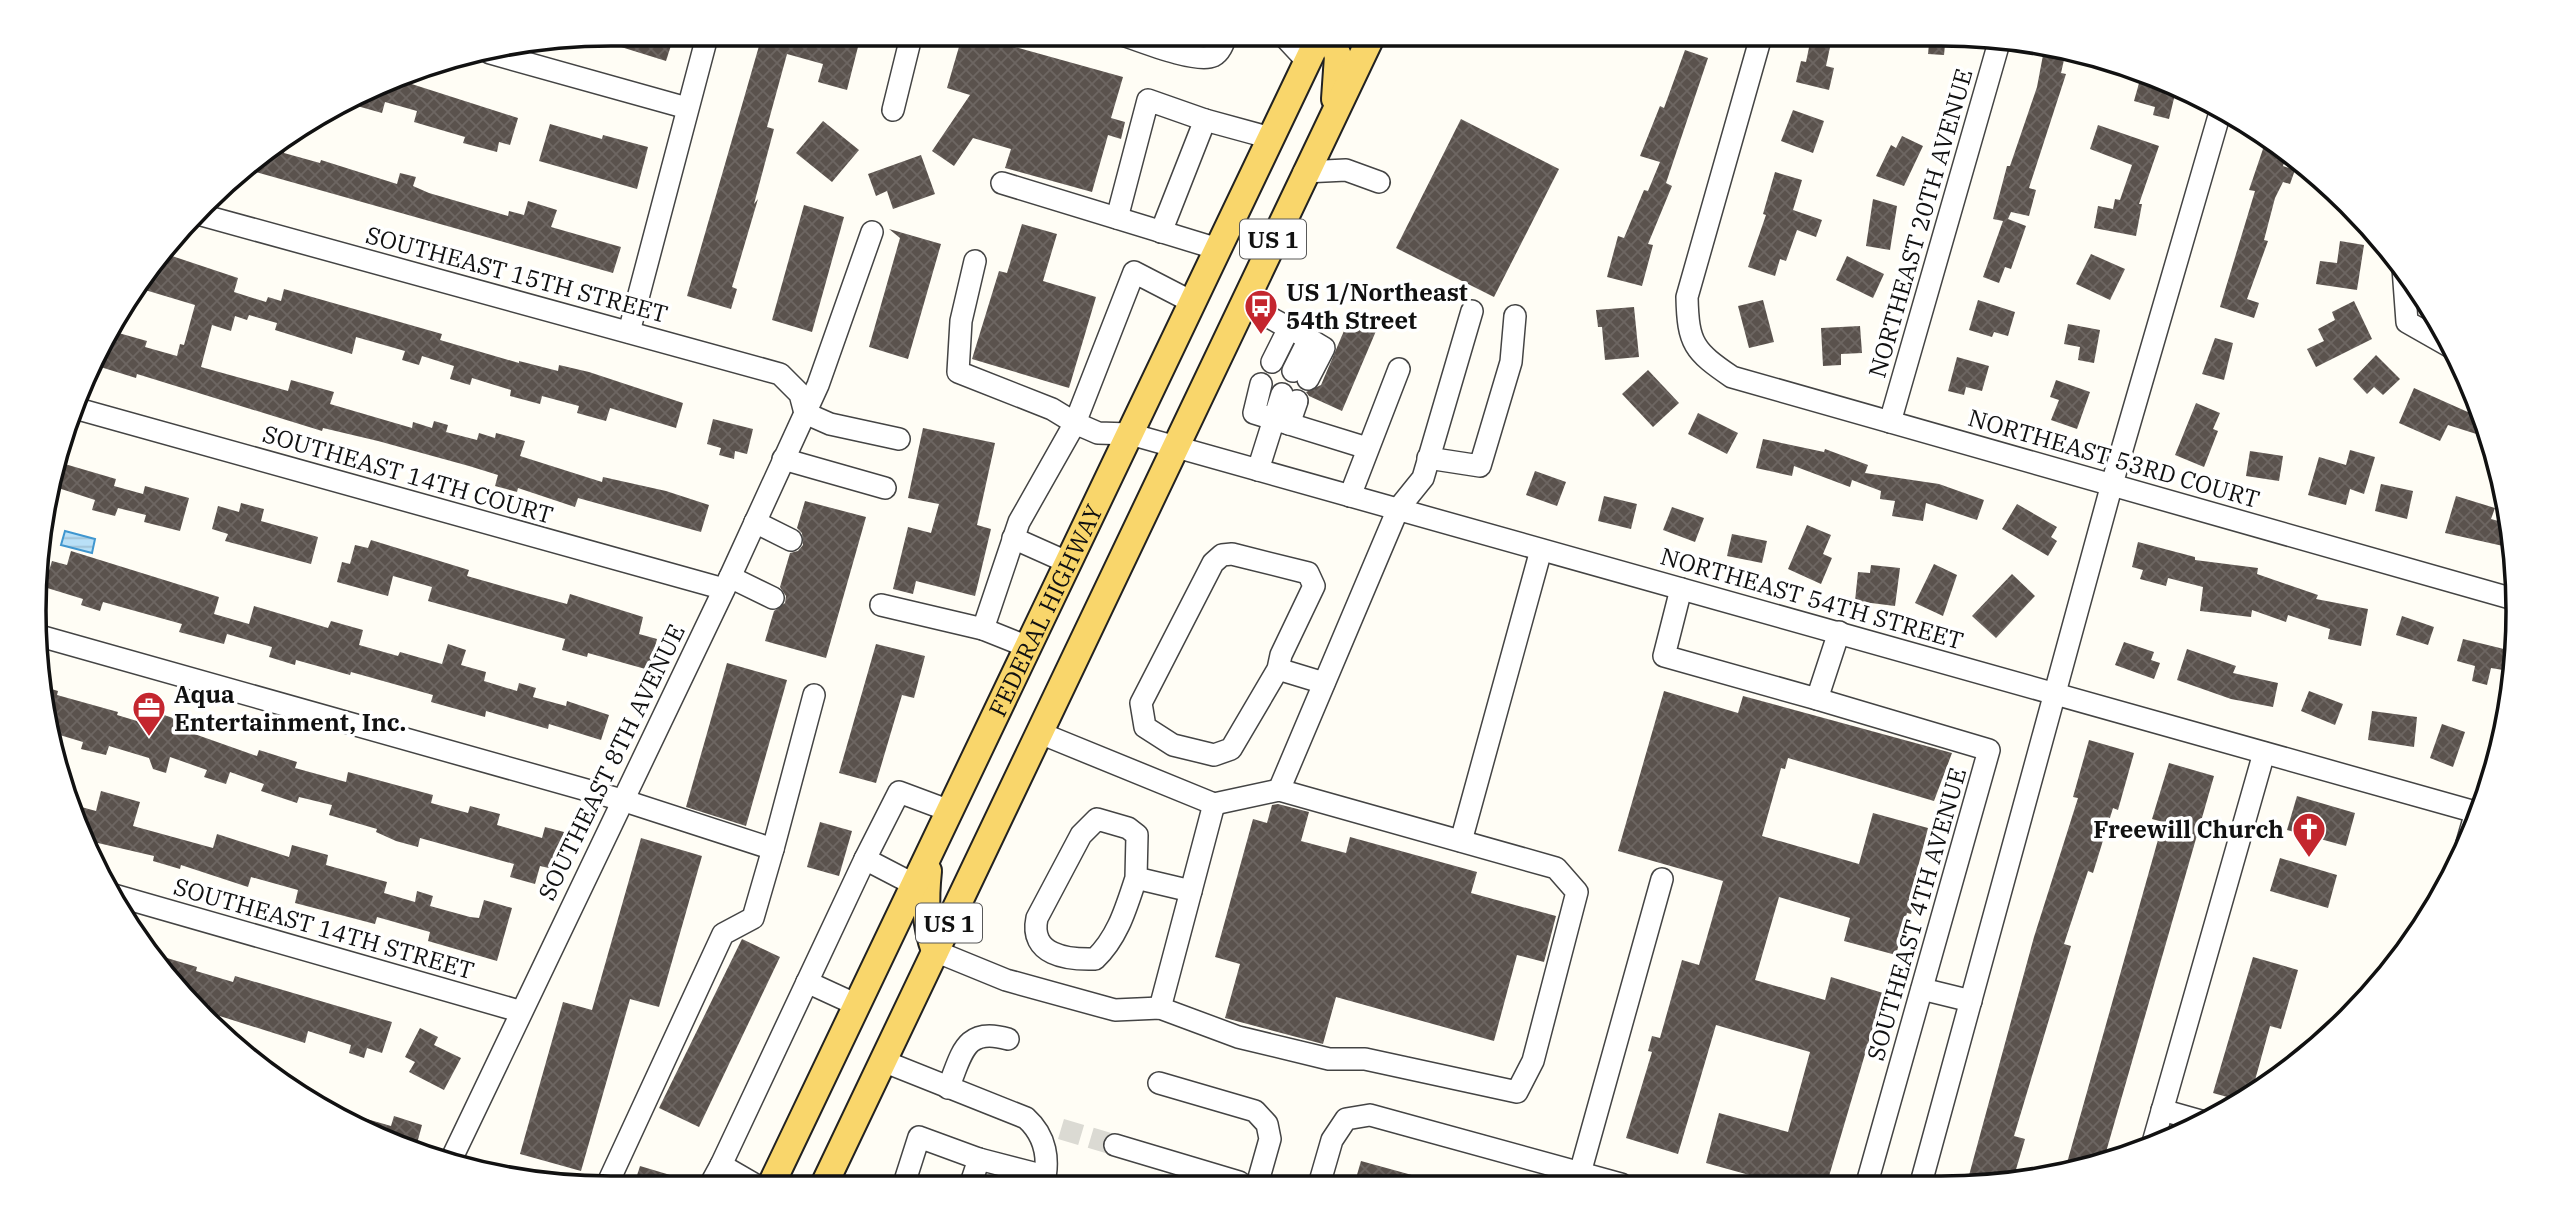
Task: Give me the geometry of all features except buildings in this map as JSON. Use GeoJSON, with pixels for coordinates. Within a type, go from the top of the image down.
{"type":"FeatureCollection","features":[{"type":"Feature","properties":{"kind":"main road","name":"FEDERAL HIGHWAY"},"geometry":{"type":"LineString","coordinates":[[775,1176],[1315,46]]}},
{"type":"Feature","properties":{"kind":"main road"},"geometry":{"type":"LineString","coordinates":[[1334,46],[1338,56],[1334,115]]}},
{"type":"Feature","properties":{"kind":"main road","name":"FEDERAL HIGHWAY"},"geometry":{"type":"LineString","coordinates":[[827,1176],[1040,733],[1304,172],[1367,46]]}},
{"type":"Feature","properties":{"kind":"main road"},"geometry":{"type":"LineString","coordinates":[[929,855],[925,906],[928,932],[935,951]]}},
{"type":"Feature","properties":{"kind":"street"},"geometry":{"type":"LineString","coordinates":[[629,332],[704,46]]}},
{"type":"Feature","properties":{"kind":"street"},"geometry":{"type":"LineString","coordinates":[[892,110],[909,46]]}},
{"type":"Feature","properties":{"kind":"street"},"geometry":{"type":"LineString","coordinates":[[1159,46],[1192,56],[1211,58],[1222,46]]}},
{"type":"Feature","properties":{"kind":"street"},"geometry":{"type":"LineString","coordinates":[[1293,46],[1308,62]]}},
{"type":"Feature","properties":{"kind":"street","name":"NORTHEAST 53RD COURT"},"geometry":{"type":"LineString","coordinates":[[1758,46],[1687,298],[1688,330],[1702,356],[1732,377],[2505,597]]}},
{"type":"Feature","properties":{"kind":"street","name":"NORTHEAST 20TH AVENUE"},"geometry":{"type":"LineString","coordinates":[[1891,422],[1997,49]]}},
{"type":"Feature","properties":{"kind":"street"},"geometry":{"type":"LineString","coordinates":[[500,56],[687,108]]}},
{"type":"Feature","properties":{"kind":"street"},"geometry":{"type":"LineString","coordinates":[[1117,218],[1149,100],[1205,120],[1271,138]]}},
{"type":"Feature","properties":{"kind":"street"},"geometry":{"type":"LineString","coordinates":[[1923,1176],[2112,484],[2218,119]]}},
{"type":"Feature","properties":{"kind":"street"},"geometry":{"type":"LineString","coordinates":[[1161,232],[1205,120]]}},
{"type":"Feature","properties":{"kind":"street"},"geometry":{"type":"LineString","coordinates":[[1304,172],[1346,170],[1379,182]]}},
{"type":"Feature","properties":{"kind":"street"},"geometry":{"type":"LineString","coordinates":[[1002,183],[1218,249]]}},
{"type":"Feature","properties":{"kind":"street","name":"SOUTHEAST 15TH STREET"},"geometry":{"type":"LineString","coordinates":[[206,216],[780,374],[800,394],[804,413]]}},
{"type":"Feature","properties":{"kind":"street","name":"SOUTHEAST 8TH AVENUE"},"geometry":{"type":"LineString","coordinates":[[454,1153],[519,1011],[727,583],[818,385],[872,232]]}},
{"type":"Feature","properties":{"kind":"street","name":"NORTHEAST 54TH STREET"},"geometry":{"type":"LineString","coordinates":[[975,261],[961,321],[958,372],[1052,409],[1098,433],[1130,434],[2469,810]]}},
{"type":"Feature","properties":{"kind":"street"},"geometry":{"type":"LineString","coordinates":[[983,629],[1013,538],[1047,468],[1075,423],[1134,272],[1192,302]]}},
{"type":"Feature","properties":{"kind":"street"},"geometry":{"type":"LineString","coordinates":[[2405,289],[2407,322],[2435,338]]}},
{"type":"Feature","properties":{"kind":"street"},"geometry":{"type":"LineString","coordinates":[[1243,303],[1309,339],[1300,375]]}},
{"type":"Feature","properties":{"kind":"street"},"geometry":{"type":"LineString","coordinates":[[1279,790],[1398,509],[1423,478],[1472,311]]}},
{"type":"Feature","properties":{"kind":"street"},"geometry":{"type":"LineString","coordinates":[[1428,458],[1480,466],[1511,362],[1515,316]]}},
{"type":"Feature","properties":{"kind":"street"},"geometry":{"type":"LineString","coordinates":[[1272,362],[1289,328]]}},
{"type":"Feature","properties":{"kind":"street"},"geometry":{"type":"LineString","coordinates":[[1350,496],[1399,369]]}},
{"type":"Feature","properties":{"kind":"street"},"geometry":{"type":"LineString","coordinates":[[1261,384],[1254,413],[1367,448]]}},
{"type":"Feature","properties":{"kind":"street"},"geometry":{"type":"LineString","coordinates":[[1258,470],[1289,397]]}},
{"type":"Feature","properties":{"kind":"street","name":"SOUTHEAST 14TH COURT"},"geometry":{"type":"LineString","coordinates":[[83,410],[727,583],[773,598]]}},
{"type":"Feature","properties":{"kind":"street"},"geometry":{"type":"LineString","coordinates":[[804,413],[830,424],[899,439]]}},
{"type":"Feature","properties":{"kind":"street"},"geometry":{"type":"LineString","coordinates":[[783,460],[885,488]]}},
{"type":"Feature","properties":{"kind":"street"},"geometry":{"type":"LineString","coordinates":[[755,522],[791,540]]}},
{"type":"Feature","properties":{"kind":"street"},"geometry":{"type":"LineString","coordinates":[[1013,538],[1069,563]]}},
{"type":"Feature","properties":{"kind":"street"},"geometry":{"type":"LineString","coordinates":[[1461,841],[1541,550]]}},
{"type":"Feature","properties":{"kind":"street"},"geometry":{"type":"LineString","coordinates":[[1233,554],[1308,573],[1314,580],[1314,586],[1281,655],[1278,669],[1231,749],[1214,755],[1173,745],[1145,727],[1141,703],[1207,574],[1222,555],[1233,554]]}},
{"type":"Feature","properties":{"kind":"street"},"geometry":{"type":"LineString","coordinates":[[1681,589],[1664,656],[1817,699],[1839,632]]}},
{"type":"Feature","properties":{"kind":"street"},"geometry":{"type":"LineString","coordinates":[[881,605],[983,629],[1028,647]]}},
{"type":"Feature","properties":{"kind":"street"},"geometry":{"type":"LineString","coordinates":[[47,638],[622,800],[773,849]]}},
{"type":"Feature","properties":{"kind":"street"},"geometry":{"type":"LineString","coordinates":[[1278,669],[1324,683]]}},
{"type":"Feature","properties":{"kind":"street"},"geometry":{"type":"LineString","coordinates":[[611,1176],[723,934],[753,918],[814,695]]}},
{"type":"Feature","properties":{"kind":"street","name":"SOUTHEAST 4TH AVENUE"},"geometry":{"type":"LineString","coordinates":[[1817,699],[1989,750],[1869,1176]]}},
{"type":"Feature","properties":{"kind":"street"},"geometry":{"type":"LineString","coordinates":[[935,951],[1006,980],[1115,1010],[1160,1008],[1238,1037],[1329,1059],[1365,1059],[1517,1092],[1534,1061],[1577,892],[1556,868],[1279,790],[1214,804],[1040,733]]}},
{"type":"Feature","properties":{"kind":"street"},"geometry":{"type":"LineString","coordinates":[[2156,1132],[2264,753]]}},
{"type":"Feature","properties":{"kind":"street"},"geometry":{"type":"LineString","coordinates":[[715,1176],[899,792],[950,811]]}},
{"type":"Feature","properties":{"kind":"street"},"geometry":{"type":"LineString","coordinates":[[1160,1008],[1214,804]]}},
{"type":"Feature","properties":{"kind":"street"},"geometry":{"type":"LineString","coordinates":[[1097,819],[1128,828],[1137,835],[1136,878],[1120,924],[1108,946],[1095,959],[1068,957],[1046,949],[1037,941],[1034,931],[1037,918],[1089,824],[1097,819]]}},
{"type":"Feature","properties":{"kind":"street"},"geometry":{"type":"LineString","coordinates":[[865,859],[915,885]]}},
{"type":"Feature","properties":{"kind":"street"},"geometry":{"type":"LineString","coordinates":[[1136,878],[1191,891]]}},
{"type":"Feature","properties":{"kind":"street"},"geometry":{"type":"LineString","coordinates":[[1580,1173],[1662,879]]}},
{"type":"Feature","properties":{"kind":"street","name":"SOUTHEAST 14TH STREET"},"geometry":{"type":"LineString","coordinates":[[124,898],[519,1011]]}},
{"type":"Feature","properties":{"kind":"street"},"geometry":{"type":"LineString","coordinates":[[807,982],[857,1005]]}},
{"type":"Feature","properties":{"kind":"street"},"geometry":{"type":"LineString","coordinates":[[1922,989],[1971,1002]]}},
{"type":"Feature","properties":{"kind":"street"},"geometry":{"type":"LineString","coordinates":[[948,1088],[967,1045],[976,1036],[988,1033],[1008,1039]]}},
{"type":"Feature","properties":{"kind":"street"},"geometry":{"type":"LineString","coordinates":[[883,1061],[1026,1118],[1061,1129]]}},
{"type":"Feature","properties":{"kind":"street"},"geometry":{"type":"LineString","coordinates":[[1159,1083],[1255,1111],[1266,1124],[1270,1139],[1260,1176]]}},
{"type":"Feature","properties":{"kind":"street"},"geometry":{"type":"LineString","coordinates":[[2162,1110],[2189,1118]]}},
{"type":"Feature","properties":{"kind":"street"},"geometry":{"type":"LineString","coordinates":[[1322,1176],[1332,1140],[1346,1119],[1370,1115],[1591,1176]]}},
{"type":"Feature","properties":{"kind":"street"},"geometry":{"type":"LineString","coordinates":[[1026,1118],[1040,1131],[1046,1149],[1044,1176]]}},
{"type":"Feature","properties":{"kind":"street"},"geometry":{"type":"LineString","coordinates":[[907,1176],[919,1137],[1030,1176]]}},
{"type":"Feature","properties":{"kind":"street"},"geometry":{"type":"LineString","coordinates":[[1115,1144],[1196,1176]]}},
{"type":"Feature","properties":{"kind":"street"},"geometry":{"type":"LineString","coordinates":[[973,1176],[979,1158]]}},
{"type":"Feature","properties":{"kind":"street"},"geometry":{"type":"LineString","coordinates":[[721,1165],[740,1176]]}},
{"type":"Feature","properties":{"kind":"water"},"geometry":{"type":"Polygon","coordinates":[[[65,531],[95,539],[92,553],[61,545],[65,531]]]}},
{"type":"Feature","properties":{"kind":"tunnel"},"geometry":{"type":"LineString","coordinates":[[1061,1129],[1115,1145]]}},
{"type":"Feature","properties":{"kind":"place","name":"US 1/Northeast 54th Street"},"geometry":{"type":"Point","coordinates":[1261,336]}},
{"type":"Feature","properties":{"kind":"place","name":"Aqua Entertainment, Inc."},"geometry":{"type":"Point","coordinates":[149,738]}},
{"type":"Feature","properties":{"kind":"place","name":"Freewill Church"},"geometry":{"type":"Point","coordinates":[2309,859]}}]}
